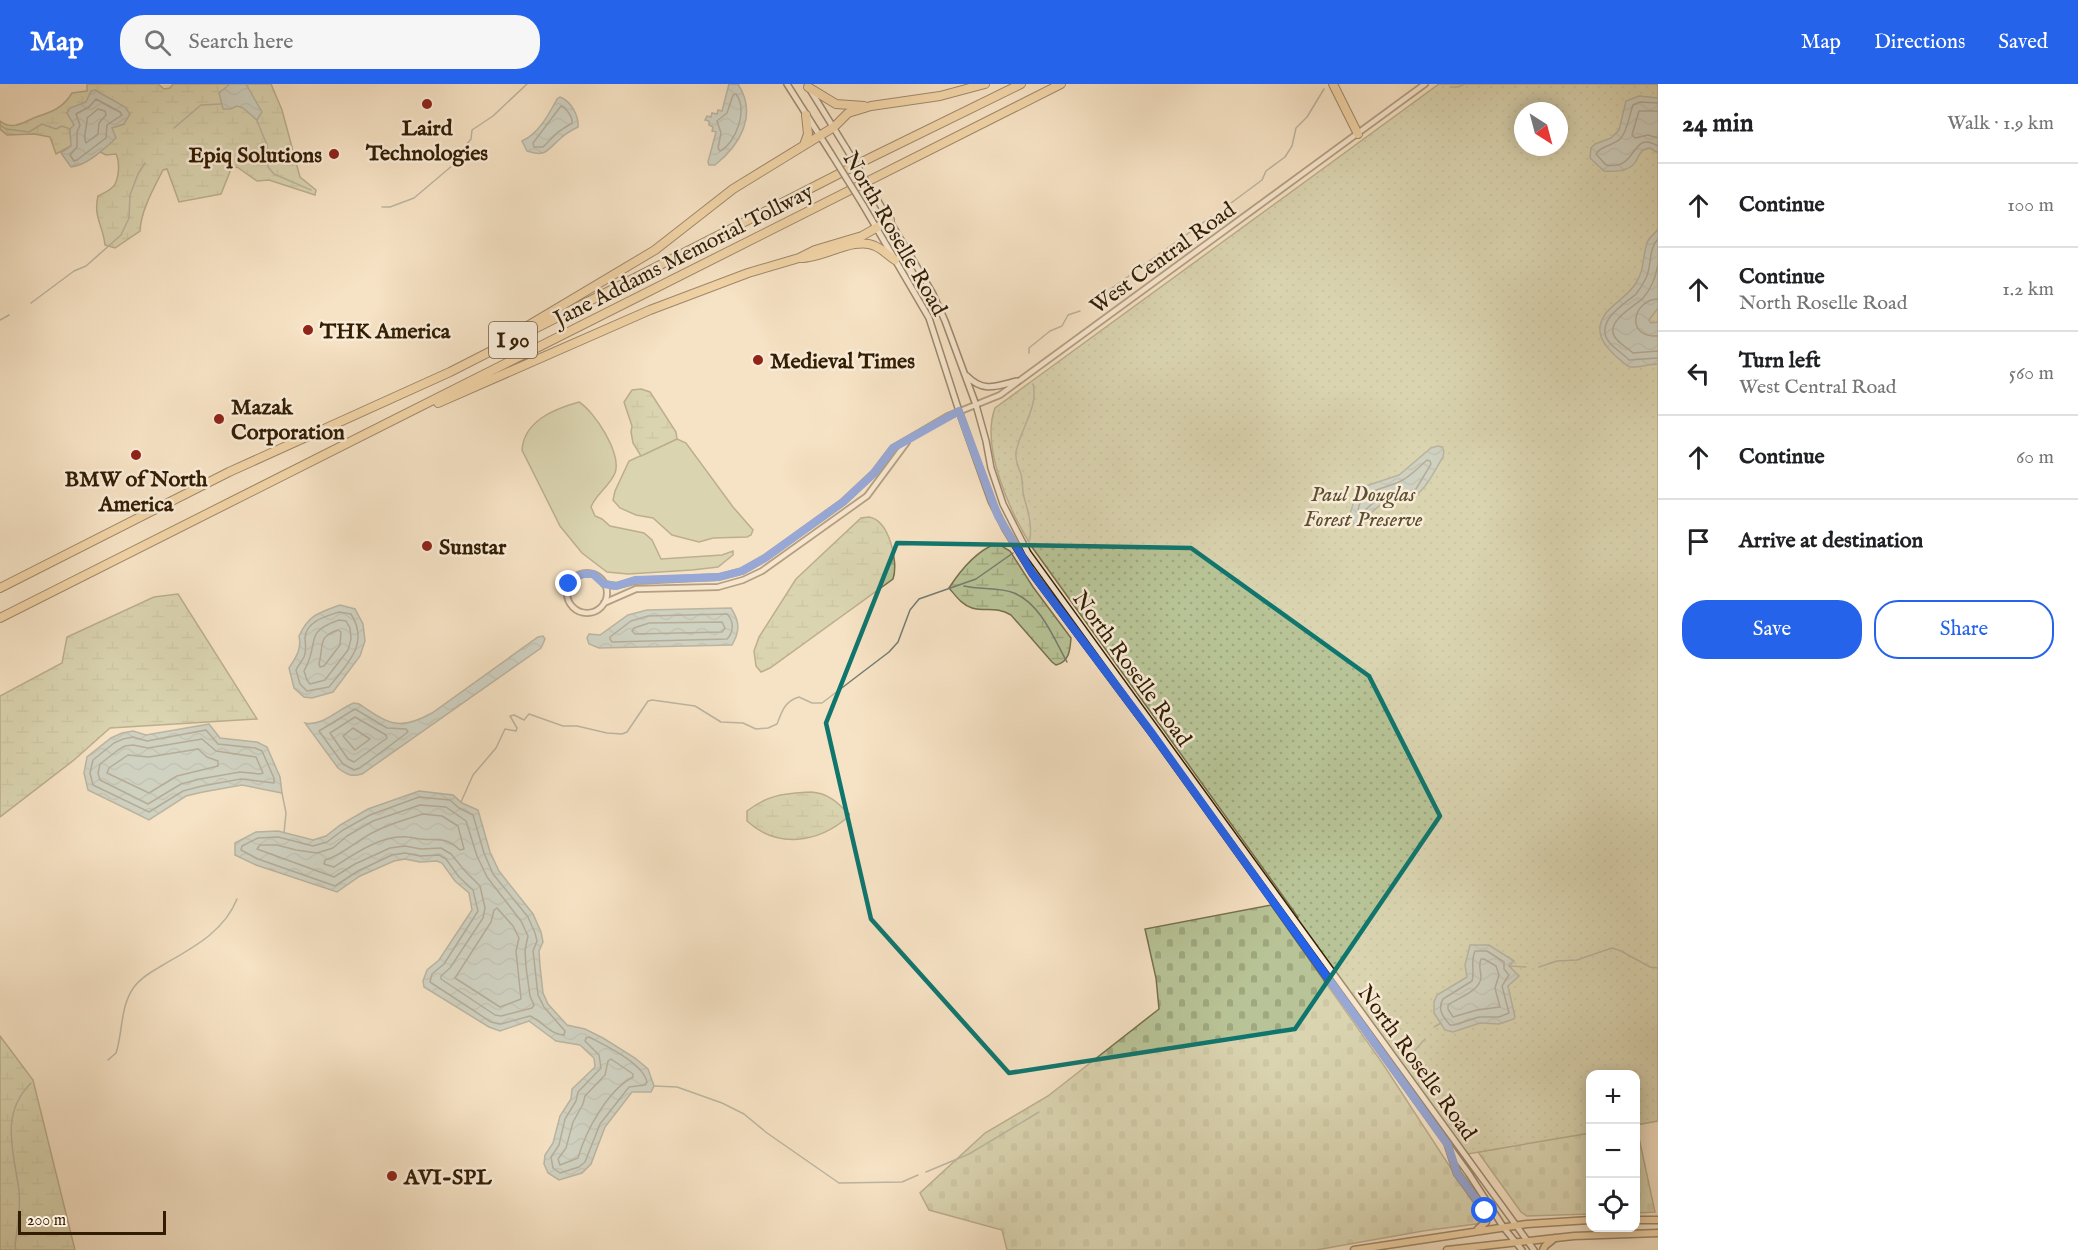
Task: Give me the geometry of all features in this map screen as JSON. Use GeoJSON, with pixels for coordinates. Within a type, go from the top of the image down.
{"type":"FeatureCollection","features":[{"type":"Feature","properties":{"kind":"highway"},"geometry":{"type":"LineString","coordinates":[[450,372],[655,250],[738,185],[834,127],[848,113],[871,106],[940,96],[985,84]]}},
{"type":"Feature","properties":{"kind":"highway","name":"Jane Addams Memorial Tollway"},"geometry":{"type":"LineString","coordinates":[[0,588],[229,472],[450,372],[870,158],[1021,84]]}},
{"type":"Feature","properties":{"kind":"highway","name":"Jane Addams Memorial Tollway"},"geometry":{"type":"LineString","coordinates":[[0,620],[1061,84]]}},
{"type":"Feature","properties":{"kind":"highway"},"geometry":{"type":"LineString","coordinates":[[1333,84],[1358,134]]}},
{"type":"Feature","properties":{"kind":"highway"},"geometry":{"type":"LineString","coordinates":[[807,85],[836,104],[871,106]]}},
{"type":"Feature","properties":{"kind":"highway"},"geometry":{"type":"LineString","coordinates":[[804,146],[808,134],[806,115]]}},
{"type":"Feature","properties":{"kind":"highway"},"geometry":{"type":"LineString","coordinates":[[357,438],[650,310],[748,273],[862,236],[890,220]]}},
{"type":"Feature","properties":{"kind":"highway"},"geometry":{"type":"LineString","coordinates":[[799,258],[812,258],[861,243],[874,246],[895,260]]}},
{"type":"Feature","properties":{"kind":"main road","name":"North Roselle Road"},"geometry":{"type":"LineString","coordinates":[[787,84],[877,228],[929,318],[959,411],[998,516],[1032,573],[1151,732],[1448,1145],[1504,1228],[1522,1250]]}},
{"type":"Feature","properties":{"kind":"main road","name":"North Roselle Road"},"geometry":{"type":"LineString","coordinates":[[807,85],[933,294],[976,405],[1003,504],[1028,552],[1534,1250]]}},
{"type":"Feature","properties":{"kind":"main road"},"geometry":{"type":"LineString","coordinates":[[965,374],[974,384],[983,387],[1017,381]]}},
{"type":"Feature","properties":{"kind":"main road"},"geometry":{"type":"LineString","coordinates":[[1448,1145],[1457,1173],[1485,1211],[1486,1222],[1477,1230]]}},
{"type":"Feature","properties":{"kind":"main road"},"geometry":{"type":"LineString","coordinates":[[1354,1250],[1477,1230],[1586,1220]]}},
{"type":"Feature","properties":{"kind":"main road"},"geometry":{"type":"LineString","coordinates":[[1640,1220],[1658,1220]]}},
{"type":"Feature","properties":{"kind":"main road"},"geometry":{"type":"LineString","coordinates":[[1447,1250],[1556,1237],[1658,1233]]}},
{"type":"Feature","properties":{"kind":"main road"},"geometry":{"type":"LineString","coordinates":[[1543,1250],[1556,1237]]}},
{"type":"Feature","properties":{"kind":"street","name":"West Central Road"},"geometry":{"type":"LineString","coordinates":[[604,584],[616,586],[635,580],[710,578],[735,573],[765,558],[843,502],[874,473],[893,448],[959,411],[1000,395],[1425,84]]}},
{"type":"Feature","properties":{"kind":"street","name":"West Central Road"},"geometry":{"type":"LineString","coordinates":[[604,603],[636,589],[718,587],[762,571],[867,496],[908,440]]}},
{"type":"Feature","properties":{"kind":"street"},"geometry":{"type":"LineString","coordinates":[[843,502],[849,509]]}},
{"type":"Feature","properties":{"kind":"street"},"geometry":{"type":"LineString","coordinates":[[788,541],[793,549]]}},
{"type":"Feature","properties":{"kind":"street"},"geometry":{"type":"LineString","coordinates":[[735,573],[737,582]]}},
{"type":"Feature","properties":{"kind":"street"},"geometry":{"type":"LineString","coordinates":[[584,574],[597,576],[604,584],[606,590],[604,603],[592,613],[582,613],[569,604],[567,593],[571,580],[584,574]]}},
{"type":"Feature","properties":{"kind":"highlighted area"},"geometry":{"type":"Polygon","coordinates":[[[897,543],[1191,548],[1369,676],[1440,816],[1295,1029],[1009,1073],[871,919],[826,723],[897,543]]]}},
{"type":"Feature","properties":{"kind":"green space"},"geometry":{"type":"Polygon","coordinates":[[[87,84],[158,84],[164,89],[170,88],[173,84],[271,84],[282,110],[300,177],[316,190],[315,195],[269,180],[257,181],[237,167],[231,169],[221,194],[179,202],[167,169],[163,170],[149,199],[140,231],[115,248],[105,245],[97,215],[98,196],[114,186],[118,165],[116,154],[106,155],[100,152],[106,145],[112,128],[124,124],[86,102],[67,113],[75,125],[70,130],[71,146],[56,154],[50,137],[34,134],[7,135],[0,129],[0,121],[14,125],[52,111],[61,106],[72,93],[87,91],[87,84]]]}},
{"type":"Feature","properties":{"kind":"green space","name":"Paul Douglas Forest Preserve"},"geometry":{"type":"Polygon","coordinates":[[[1439,84],[1658,84],[1658,1121],[1640,1124],[1640,1070],[1586,1070],[1586,1134],[1456,1156],[1289,924],[1298,917],[1032,547],[1015,517],[1000,480],[992,442],[991,424],[995,408],[1439,84]]]}},
{"type":"Feature","properties":{"kind":"green space"},"geometry":{"type":"Polygon","coordinates":[[[641,389],[650,392],[676,432],[677,439],[641,456],[633,443],[632,426],[624,402],[632,390],[641,389]]]}},
{"type":"Feature","properties":{"kind":"green space"},"geometry":{"type":"Polygon","coordinates":[[[579,402],[606,434],[615,455],[615,473],[591,507],[595,516],[610,526],[644,533],[652,540],[661,559],[722,555],[733,551],[733,555],[718,567],[628,574],[607,572],[582,553],[560,526],[522,450],[528,431],[534,424],[560,408],[579,402]]]}},
{"type":"Feature","properties":{"kind":"green space"},"geometry":{"type":"Polygon","coordinates":[[[677,439],[686,443],[733,507],[753,530],[751,535],[713,538],[699,542],[672,535],[653,518],[636,515],[620,508],[613,500],[629,461],[677,439]]]}},
{"type":"Feature","properties":{"kind":"green space"},"geometry":{"type":"Polygon","coordinates":[[[869,517],[882,526],[891,543],[895,563],[893,579],[770,668],[761,672],[756,666],[754,651],[759,637],[796,579],[861,518],[869,517]]]}},
{"type":"Feature","properties":{"kind":"green space"},"geometry":{"type":"Polygon","coordinates":[[[995,544],[1010,551],[1033,587],[1071,638],[1068,655],[1060,664],[1056,665],[1052,662],[1011,615],[996,610],[968,607],[949,588],[969,563],[981,552],[995,544]]]}},
{"type":"Feature","properties":{"kind":"green space"},"geometry":{"type":"Polygon","coordinates":[[[178,594],[257,719],[110,728],[74,760],[0,817],[0,696],[62,663],[67,637],[154,597],[178,594]]]}},
{"type":"Feature","properties":{"kind":"green space"},"geometry":{"type":"Polygon","coordinates":[[[811,792],[832,799],[849,814],[848,817],[824,833],[798,839],[771,836],[747,821],[747,811],[762,801],[785,794],[811,792]]]}},
{"type":"Feature","properties":{"kind":"green space"},"geometry":{"type":"Polygon","coordinates":[[[1271,905],[1383,1064],[1482,1216],[1482,1220],[1476,1224],[1316,1250],[1007,1250],[1002,1230],[929,1210],[920,1193],[985,1133],[1048,1096],[1159,1009],[1156,978],[1145,929],[1271,905]]]}},
{"type":"Feature","properties":{"kind":"green space"},"geometry":{"type":"Polygon","coordinates":[[[0,1036],[33,1080],[75,1250],[0,1250],[0,1036]]]}},
{"type":"Feature","properties":{"kind":"green space"},"geometry":{"type":"Polygon","coordinates":[[[1586,1133],[1586,1214],[1527,1216],[1521,1212],[1478,1152],[1586,1133]]]}},
{"type":"Feature","properties":{"kind":"green space"},"geometry":{"type":"Polygon","coordinates":[[[1640,1143],[1655,1212],[1640,1213],[1640,1143]]]}},
{"type":"Feature","properties":{"kind":"water"},"geometry":{"type":"Polygon","coordinates":[[[230,84],[246,84],[262,112],[257,120],[243,108],[237,106],[223,109],[219,93],[230,84]]]}},
{"type":"Feature","properties":{"kind":"water"},"geometry":{"type":"Polygon","coordinates":[[[729,84],[738,84],[744,96],[746,118],[739,139],[732,148],[715,165],[709,165],[716,132],[712,131],[713,127],[709,125],[709,121],[705,120],[707,116],[711,117],[712,113],[717,114],[718,110],[722,111],[729,84]]]}},
{"type":"Feature","properties":{"kind":"water"},"geometry":{"type":"Polygon","coordinates":[[[95,90],[125,107],[130,114],[124,124],[112,128],[116,138],[107,147],[89,160],[71,167],[61,153],[71,146],[70,129],[74,125],[67,113],[70,108],[86,102],[91,91],[95,90]]]}},
{"type":"Feature","properties":{"kind":"water"},"geometry":{"type":"Polygon","coordinates":[[[1639,96],[1658,98],[1658,153],[1650,148],[1646,149],[1630,167],[1617,171],[1604,171],[1590,158],[1591,148],[1611,138],[1619,130],[1626,101],[1639,96]]]}},
{"type":"Feature","properties":{"kind":"water"},"geometry":{"type":"Polygon","coordinates":[[[560,97],[574,109],[578,127],[543,153],[527,151],[522,141],[538,129],[560,97]]]}},
{"type":"Feature","properties":{"kind":"water"},"geometry":{"type":"Polygon","coordinates":[[[1658,229],[1658,308],[1649,320],[1651,323],[1658,322],[1658,364],[1630,367],[1605,344],[1600,326],[1606,313],[1636,283],[1641,273],[1648,241],[1658,229]]]}},
{"type":"Feature","properties":{"kind":"water"},"geometry":{"type":"Polygon","coordinates":[[[1438,446],[1444,451],[1443,457],[1419,492],[1408,499],[1386,501],[1356,525],[1351,521],[1349,517],[1354,501],[1366,486],[1399,475],[1431,448],[1438,446]]]}},
{"type":"Feature","properties":{"kind":"water"},"geometry":{"type":"Polygon","coordinates":[[[340,605],[355,609],[363,624],[365,641],[360,656],[333,692],[312,698],[304,697],[294,688],[289,668],[299,649],[299,636],[311,619],[340,605]]]}},
{"type":"Feature","properties":{"kind":"water"},"geometry":{"type":"Polygon","coordinates":[[[731,608],[738,626],[732,645],[599,648],[589,644],[587,638],[589,634],[600,635],[628,615],[647,610],[731,608]]]}},
{"type":"Feature","properties":{"kind":"water"},"geometry":{"type":"Polygon","coordinates":[[[543,636],[545,639],[541,648],[362,774],[350,775],[338,768],[305,723],[311,724],[324,720],[354,703],[394,723],[402,724],[420,719],[432,713],[538,637],[543,636]]]}},
{"type":"Feature","properties":{"kind":"water"},"geometry":{"type":"Polygon","coordinates":[[[209,724],[220,738],[257,742],[267,747],[280,777],[282,793],[242,785],[203,792],[186,796],[149,820],[88,790],[84,773],[87,757],[111,738],[133,731],[146,735],[209,724]]]}},
{"type":"Feature","properties":{"kind":"water"},"geometry":{"type":"Polygon","coordinates":[[[419,791],[453,795],[462,803],[478,810],[490,852],[499,871],[533,914],[541,932],[543,942],[539,951],[540,966],[543,993],[548,1004],[567,1025],[585,1029],[603,1038],[648,1069],[654,1086],[651,1092],[632,1092],[605,1127],[591,1164],[582,1173],[559,1180],[548,1173],[544,1164],[545,1155],[553,1143],[560,1116],[571,1099],[572,1089],[595,1067],[594,1058],[580,1045],[556,1041],[529,1021],[500,1031],[489,1027],[424,987],[423,981],[427,970],[439,960],[472,910],[469,893],[455,881],[442,863],[405,859],[394,861],[360,876],[337,892],[256,865],[235,855],[235,843],[256,832],[278,831],[313,840],[326,836],[368,809],[419,791]]]}},
{"type":"Feature","properties":{"kind":"water"},"geometry":{"type":"Polygon","coordinates":[[[1470,945],[1489,945],[1514,961],[1509,966],[1519,976],[1508,986],[1515,1017],[1499,1024],[1480,1023],[1453,1032],[1445,1030],[1434,1013],[1434,1002],[1437,995],[1467,977],[1465,965],[1470,945]]]}},
{"type":"Feature","properties":{"kind":"waterway"},"geometry":{"type":"LineString","coordinates":[[382,207],[390,207],[414,198],[453,165],[471,139],[472,130],[493,116],[527,84]]}},
{"type":"Feature","properties":{"kind":"waterway"},"geometry":{"type":"LineString","coordinates":[[1450,87],[1465,84]]}},
{"type":"Feature","properties":{"kind":"waterway"},"geometry":{"type":"LineString","coordinates":[[1227,206],[1262,180],[1266,171],[1285,157],[1292,146],[1296,128],[1307,117],[1324,89]]}},
{"type":"Feature","properties":{"kind":"waterway"},"geometry":{"type":"LineString","coordinates":[[174,128],[201,105],[221,104]]}},
{"type":"Feature","properties":{"kind":"waterway"},"geometry":{"type":"LineString","coordinates":[[257,121],[267,145],[268,167],[274,174],[311,190]]}},
{"type":"Feature","properties":{"kind":"waterway"},"geometry":{"type":"LineString","coordinates":[[0,125],[6,129],[29,132],[42,124],[56,129],[62,126],[70,129]]}},
{"type":"Feature","properties":{"kind":"waterway"},"geometry":{"type":"LineString","coordinates":[[31,303],[74,271],[86,266],[121,235],[129,218],[130,195],[145,163]]}},
{"type":"Feature","properties":{"kind":"waterway"},"geometry":{"type":"LineString","coordinates":[[1094,301],[1211,217]]}},
{"type":"Feature","properties":{"kind":"waterway"},"geometry":{"type":"LineString","coordinates":[[1029,353],[1029,348],[1050,331],[1062,326],[1068,315],[1080,311]]}},
{"type":"Feature","properties":{"kind":"waterway"},"geometry":{"type":"LineString","coordinates":[[0,320],[9,315]]}},
{"type":"Feature","properties":{"kind":"waterway"},"geometry":{"type":"LineString","coordinates":[[1027,541],[1030,539],[1030,523],[1016,455],[1033,401],[1033,384]]}},
{"type":"Feature","properties":{"kind":"waterway"},"geometry":{"type":"LineString","coordinates":[[461,802],[473,775],[496,748],[505,729],[516,731],[517,728],[510,716],[514,715],[524,720],[529,714],[563,726],[577,726],[622,734],[627,732],[648,701],[652,700],[695,706],[721,722],[743,723],[756,729],[768,728],[777,724],[782,711],[790,701],[799,697],[812,703],[822,703],[889,652],[898,642],[910,610],[919,599],[976,579],[1013,553]]}},
{"type":"Feature","properties":{"kind":"waterway"},"geometry":{"type":"LineString","coordinates":[[964,586],[1008,591],[1023,598],[1032,605],[1046,623],[1067,662]]}},
{"type":"Feature","properties":{"kind":"waterway"},"geometry":{"type":"LineString","coordinates":[[282,793],[286,813],[284,833]]}},
{"type":"Feature","properties":{"kind":"waterway"},"geometry":{"type":"LineString","coordinates":[[108,1060],[116,1053],[126,1002],[137,983],[147,974],[185,952],[216,930],[237,899]]}},
{"type":"Feature","properties":{"kind":"waterway"},"geometry":{"type":"LineString","coordinates":[[1539,967],[1557,961],[1577,960],[1612,948],[1650,967],[1658,968]]}},
{"type":"Feature","properties":{"kind":"waterway"},"geometry":{"type":"LineString","coordinates":[[1509,966],[1526,967]]}},
{"type":"Feature","properties":{"kind":"waterway"},"geometry":{"type":"LineString","coordinates":[[1434,1027],[1441,1023]]}},
{"type":"Feature","properties":{"kind":"waterway"},"geometry":{"type":"LineString","coordinates":[[1407,1059],[1425,1039]]}},
{"type":"Feature","properties":{"kind":"waterway"},"geometry":{"type":"LineString","coordinates":[[16,1250],[19,1190],[12,1146],[12,1120],[21,1095],[31,1083]]}},
{"type":"Feature","properties":{"kind":"waterway"},"geometry":{"type":"LineString","coordinates":[[654,1086],[677,1087],[722,1103],[744,1114],[767,1133],[839,1183],[902,1182],[918,1175]]}},
{"type":"Feature","properties":{"kind":"waterway"},"geometry":{"type":"LineString","coordinates":[[926,1172],[969,1154],[1039,1112]]}},
{"type":"Feature","properties":{"kind":"place","name":"Laird Technologies"},"geometry":{"type":"Point","coordinates":[427,104]}},
{"type":"Feature","properties":{"kind":"place","name":"Epiq Solutions"},"geometry":{"type":"Point","coordinates":[334,154]}},
{"type":"Feature","properties":{"kind":"place","name":"THK America"},"geometry":{"type":"Point","coordinates":[308,330]}},
{"type":"Feature","properties":{"kind":"place","name":"Medieval Times"},"geometry":{"type":"Point","coordinates":[758,360]}},
{"type":"Feature","properties":{"kind":"place","name":"Mazak Corporation"},"geometry":{"type":"Point","coordinates":[219,419]}},
{"type":"Feature","properties":{"kind":"place","name":"BMW of North America"},"geometry":{"type":"Point","coordinates":[136,455]}},
{"type":"Feature","properties":{"kind":"place","name":"Sunstar"},"geometry":{"type":"Point","coordinates":[427,546]}},
{"type":"Feature","properties":{"kind":"place","name":"AVI-SPL"},"geometry":{"type":"Point","coordinates":[392,1176]}},
{"type":"Feature","properties":{"kind":"route"},"geometry":{"type":"LineString","coordinates":[[569,584],[575,577],[588,573],[597,576],[604,584],[616,586],[635,580],[701,579],[742,571],[765,558],[843,502],[874,473],[893,448],[959,411],[991,501],[1032,573],[1151,732],[1448,1145],[1457,1173],[1485,1211]]}}]}
